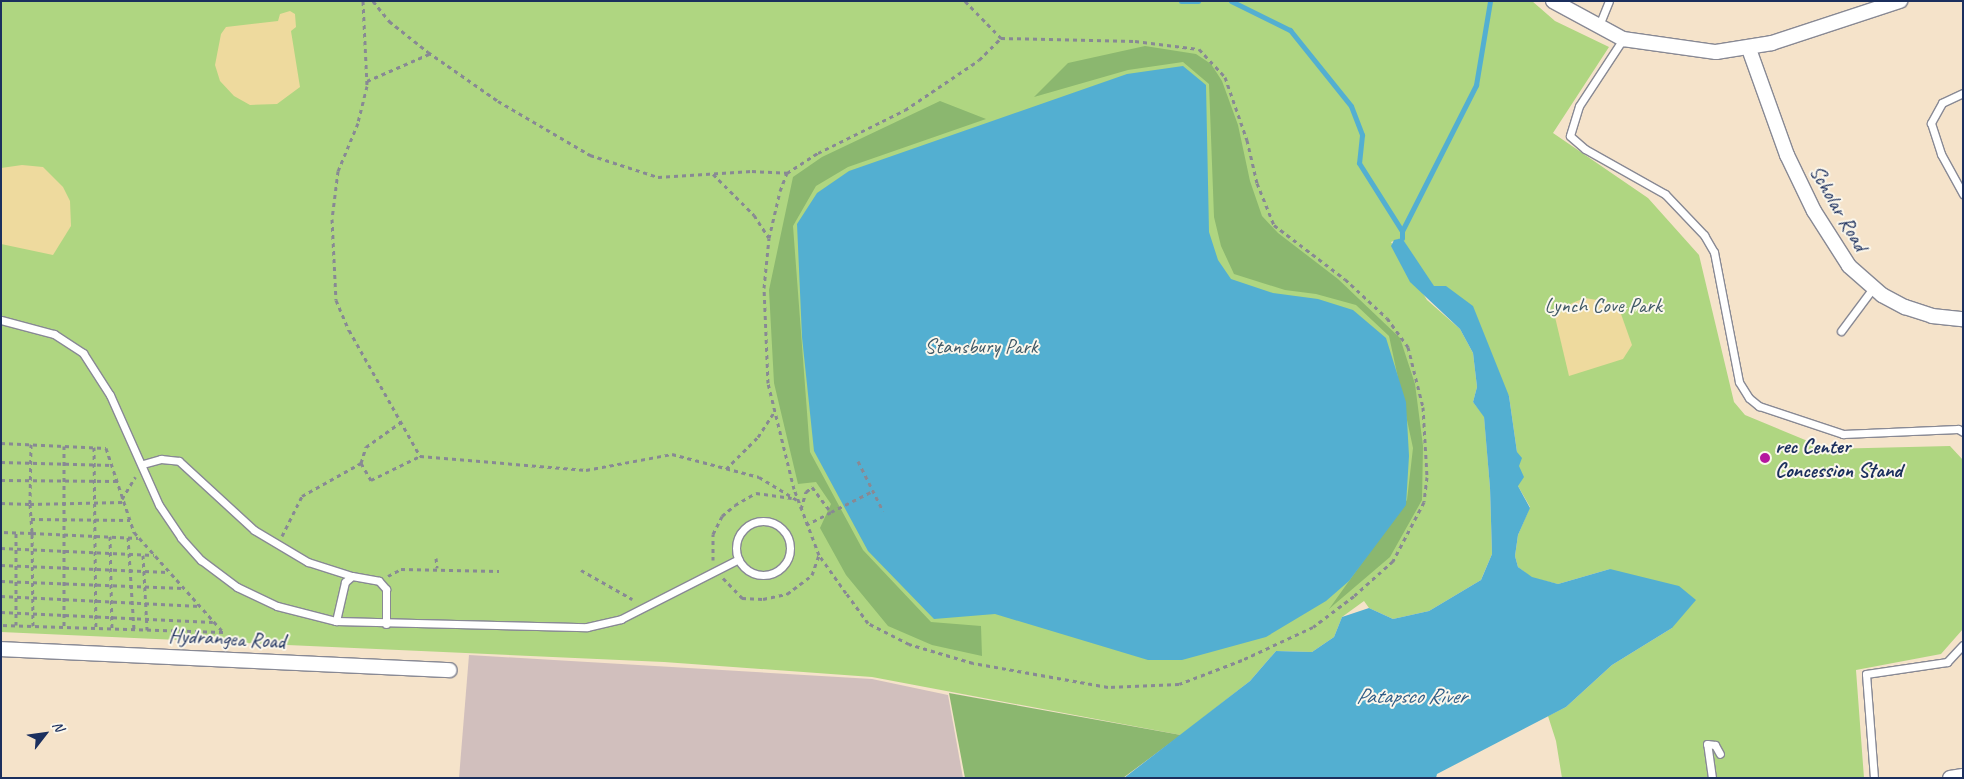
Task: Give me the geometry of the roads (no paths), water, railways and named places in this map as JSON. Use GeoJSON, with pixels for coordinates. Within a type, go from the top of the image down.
{"type":"FeatureCollection","features":[{"type":"Feature","properties":{"kind":"street"},"geometry":{"type":"LineString","coordinates":[[1554,1],[1598,28],[1623,39],[1686,50],[1749,49],[1900,1]]}},
{"type":"Feature","properties":{"kind":"street","name":"Scholar Road"},"geometry":{"type":"LineString","coordinates":[[1749,49],[1787,154],[1814,211],[1849,266],[1873,288],[1914,310],[1932,316],[1963,318]]}},
{"type":"Feature","properties":{"kind":"street","name":"Hydrangea Road"},"geometry":{"type":"LineString","coordinates":[[1,649],[450,670]]}},
{"type":"Feature","properties":{"kind":"street"},"geometry":{"type":"LineString","coordinates":[[1950,778],[1963,776]]}},
{"type":"Feature","properties":{"kind":"lane"},"geometry":{"type":"LineString","coordinates":[[1598,28],[1609,1]]}},
{"type":"Feature","properties":{"kind":"lane"},"geometry":{"type":"LineString","coordinates":[[1623,39],[1579,106],[1570,136],[1585,149],[1665,194],[1704,236],[1714,252],[1739,382],[1749,398],[1759,406],[1843,434],[1958,429],[1963,432]]}},
{"type":"Feature","properties":{"kind":"lane"},"geometry":{"type":"LineString","coordinates":[[1963,92],[1942,103],[1931,123],[1941,154],[1963,194]]}},
{"type":"Feature","properties":{"kind":"lane"},"geometry":{"type":"LineString","coordinates":[[1841,331],[1873,288]]}},
{"type":"Feature","properties":{"kind":"lane"},"geometry":{"type":"LineString","coordinates":[[1,320],[54,334],[83,353],[97,371],[143,464],[168,520],[201,560],[237,587],[276,606],[336,621],[386,624],[587,627],[621,620],[716,569],[739,559]]}},
{"type":"Feature","properties":{"kind":"lane"},"geometry":{"type":"LineString","coordinates":[[143,464],[161,459],[179,461],[238,519],[278,545],[308,562],[352,576],[379,581],[386,589],[386,624]]}},
{"type":"Feature","properties":{"kind":"lane"},"geometry":{"type":"LineString","coordinates":[[756,521],[773,522],[789,538],[789,556],[783,566],[774,572],[762,575],[751,572],[739,559],[736,548],[739,536],[756,521]]}},
{"type":"Feature","properties":{"kind":"lane"},"geometry":{"type":"LineString","coordinates":[[336,621],[345,582],[352,576]]}},
{"type":"Feature","properties":{"kind":"lane"},"geometry":{"type":"LineString","coordinates":[[1874,778],[1866,674],[1947,662],[1963,644]]}},
{"type":"Feature","properties":{"kind":"lane"},"geometry":{"type":"LineString","coordinates":[[1712,778],[1707,744],[1715,745],[1720,754]]}},
{"type":"Feature","properties":{"kind":"water"},"geometry":{"type":"Polygon","coordinates":[[[1183,66],[1206,85],[1209,232],[1218,260],[1231,279],[1273,293],[1318,299],[1353,310],[1386,338],[1406,402],[1409,456],[1406,505],[1349,581],[1326,601],[1266,637],[1182,660],[1148,660],[995,614],[934,619],[868,551],[814,451],[802,337],[797,224],[817,193],[849,171],[1127,74],[1183,66]]]}},
{"type":"Feature","properties":{"kind":"water","name":"Patapsco River"},"geometry":{"type":"Polygon","coordinates":[[[1402,238],[1434,286],[1446,286],[1473,306],[1509,396],[1517,452],[1522,458],[1519,466],[1524,477],[1518,486],[1530,508],[1518,535],[1515,556],[1518,567],[1532,577],[1558,584],[1610,569],[1679,586],[1696,600],[1672,628],[1612,665],[1566,707],[1437,774],[1436,778],[1124,778],[1250,681],[1276,651],[1312,652],[1334,637],[1342,617],[1369,608],[1393,619],[1429,611],[1481,580],[1492,554],[1490,488],[1484,417],[1473,402],[1477,387],[1473,353],[1460,329],[1410,282],[1391,246],[1394,240],[1402,238]]]}},
{"type":"Feature","properties":{"kind":"waterway"},"geometry":{"type":"LineString","coordinates":[[1181,1],[1198,1]]}},
{"type":"Feature","properties":{"kind":"waterway"},"geometry":{"type":"LineString","coordinates":[[1231,1],[1290,30],[1351,106],[1362,135],[1359,163],[1402,231]]}},
{"type":"Feature","properties":{"kind":"waterway"},"geometry":{"type":"LineString","coordinates":[[1402,238],[1402,231],[1476,85],[1490,1]]}},
{"type":"Feature","properties":{"kind":"place","name":"rec Center Concession Stand"},"geometry":{"type":"Point","coordinates":[1765,458]}},
{"type":"Feature","properties":{"kind":"park label","name":"Lynch Cove Park"},"geometry":{"type":"Point","coordinates":[1603,305]}},
{"type":"Feature","properties":{"kind":"park label","name":"Stansbury Park"},"geometry":{"type":"Point","coordinates":[981,346]}}]}
